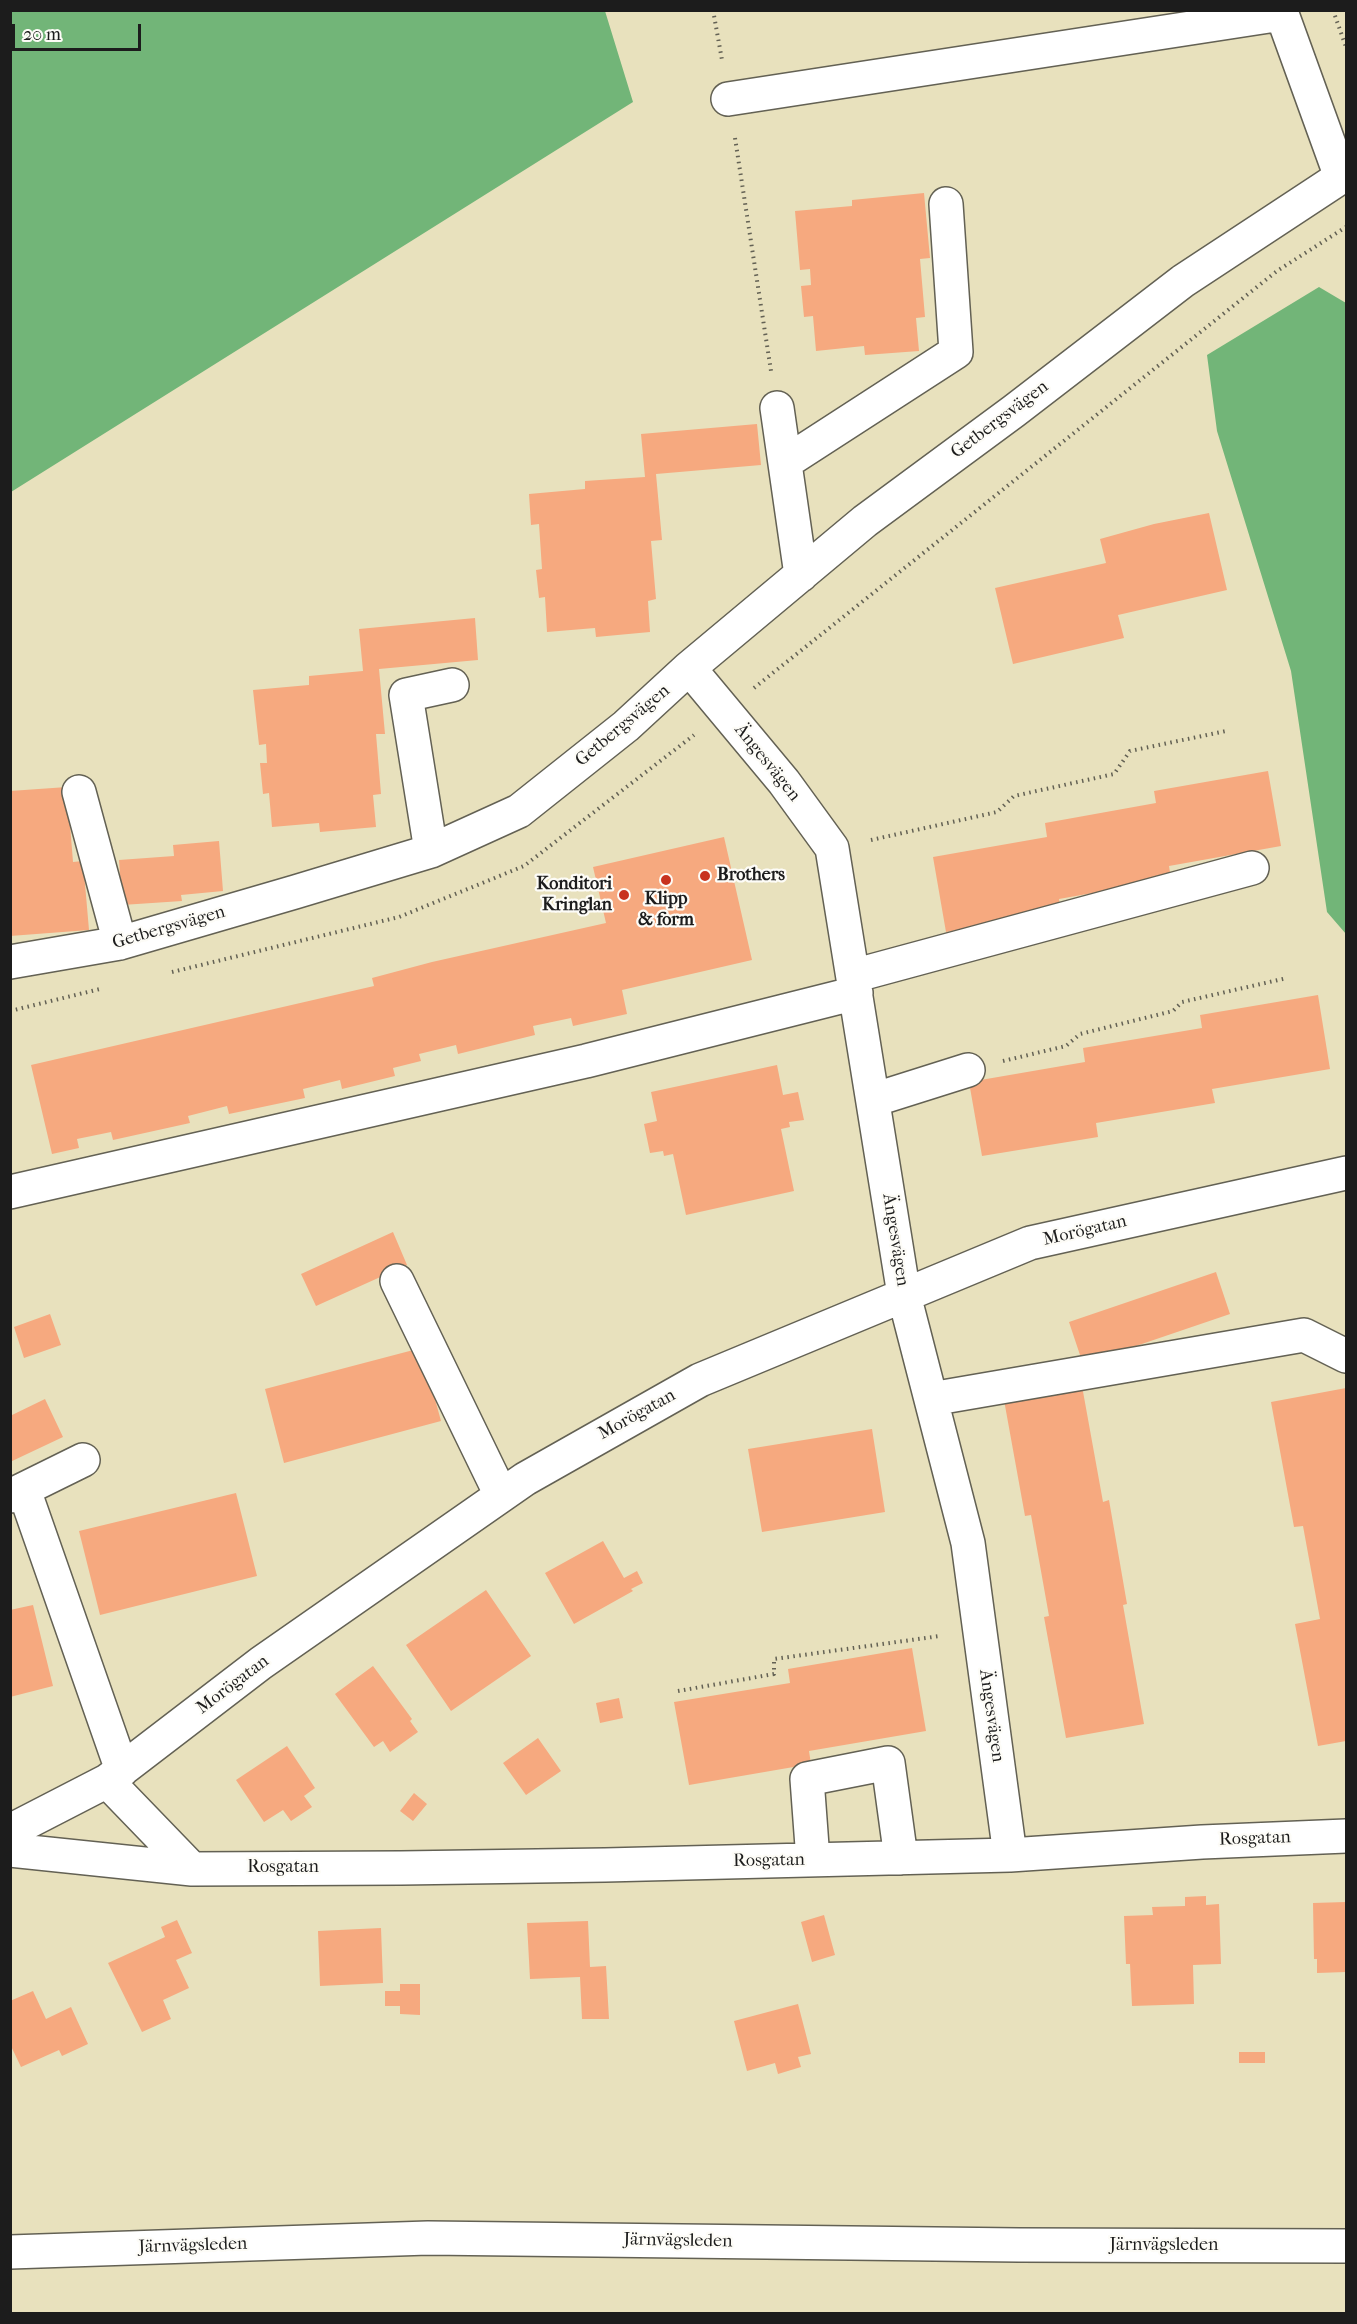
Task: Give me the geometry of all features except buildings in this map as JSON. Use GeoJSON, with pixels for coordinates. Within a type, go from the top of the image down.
{"type":"FeatureCollection","features":[{"type":"Feature","properties":{"kind":"street","name":"Getbergsvägen"},"geometry":{"type":"LineString","coordinates":[[10,962],[120,943],[431,851],[519,811],[626,726],[689,668],[865,520],[1014,411],[1183,281],[1341,177],[1282,14],[728,99]]}},
{"type":"Feature","properties":{"kind":"street"},"geometry":{"type":"LineString","coordinates":[[786,462],[956,351],[946,204]]}},
{"type":"Feature","properties":{"kind":"street"},"geometry":{"type":"LineString","coordinates":[[777,408],[801,575]]}},
{"type":"Feature","properties":{"kind":"street","name":"Ängesvägen"},"geometry":{"type":"LineString","coordinates":[[689,668],[784,782],[832,848],[904,1295],[968,1543],[1010,1855]]}},
{"type":"Feature","properties":{"kind":"street"},"geometry":{"type":"LineString","coordinates":[[431,851],[406,695],[452,685]]}},
{"type":"Feature","properties":{"kind":"street"},"geometry":{"type":"LineString","coordinates":[[79,792],[120,943]]}},
{"type":"Feature","properties":{"kind":"street"},"geometry":{"type":"LineString","coordinates":[[10,1192],[586,1061],[1252,868]]}},
{"type":"Feature","properties":{"kind":"street"},"geometry":{"type":"LineString","coordinates":[[873,1100],[968,1070]]}},
{"type":"Feature","properties":{"kind":"street","name":"Morögatan"},"geometry":{"type":"LineString","coordinates":[[10,1831],[115,1775],[261,1663],[525,1479],[700,1380],[1030,1244],[1347,1173]]}},
{"type":"Feature","properties":{"kind":"street"},"geometry":{"type":"LineString","coordinates":[[397,1281],[501,1495]]}},
{"type":"Feature","properties":{"kind":"street"},"geometry":{"type":"LineString","coordinates":[[931,1400],[1304,1335],[1347,1356]]}},
{"type":"Feature","properties":{"kind":"street"},"geometry":{"type":"LineString","coordinates":[[82,1460],[17,1493],[115,1775],[192,1869]]}},
{"type":"Feature","properties":{"kind":"street"},"geometry":{"type":"LineString","coordinates":[[813,1860],[807,1779],[888,1763],[901,1858]]}},
{"type":"Feature","properties":{"kind":"street","name":"Rosgatan"},"geometry":{"type":"LineString","coordinates":[[10,1850],[192,1869],[605,1865],[1010,1855],[1202,1842],[1347,1836]]}},
{"type":"Feature","properties":{"kind":"street","name":"Järnvägsleden"},"geometry":{"type":"LineString","coordinates":[[10,2252],[428,2238],[1019,2245],[1347,2246]]}},
{"type":"Feature","properties":{"kind":"path"},"geometry":{"type":"LineString","coordinates":[[713,10],[777,408]]}},
{"type":"Feature","properties":{"kind":"path"},"geometry":{"type":"LineString","coordinates":[[1333,10],[1347,46]]}},
{"type":"Feature","properties":{"kind":"path"},"geometry":{"type":"LineString","coordinates":[[832,848],[997,812],[1014,796],[1114,774],[1130,751],[1226,730]]}},
{"type":"Feature","properties":{"kind":"path"},"geometry":{"type":"LineString","coordinates":[[968,1070],[1066,1046],[1080,1034],[1173,1011],[1182,1002],[1287,978]]}},
{"type":"Feature","properties":{"kind":"path"},"geometry":{"type":"LineString","coordinates":[[678,1691],[774,1674],[774,1659],[980,1631]]}},
{"type":"Feature","properties":{"kind":"green space"},"geometry":{"type":"Polygon","coordinates":[[[11,10],[605,11],[633,102],[11,492],[11,10]]]}},
{"type":"Feature","properties":{"kind":"green space"},"geometry":{"type":"Polygon","coordinates":[[[1319,287],[1346,303],[1346,934],[1327,912],[1291,671],[1217,431],[1207,355],[1319,287]]]}},
{"type":"Feature","properties":{"kind":"place","name":"Brothers"},"geometry":{"type":"Point","coordinates":[705,876]}},
{"type":"Feature","properties":{"kind":"place","name":"Klipp & form"},"geometry":{"type":"Point","coordinates":[666,880]}},
{"type":"Feature","properties":{"kind":"place","name":"Konditori Kringlan"},"geometry":{"type":"Point","coordinates":[624,895]}}]}
